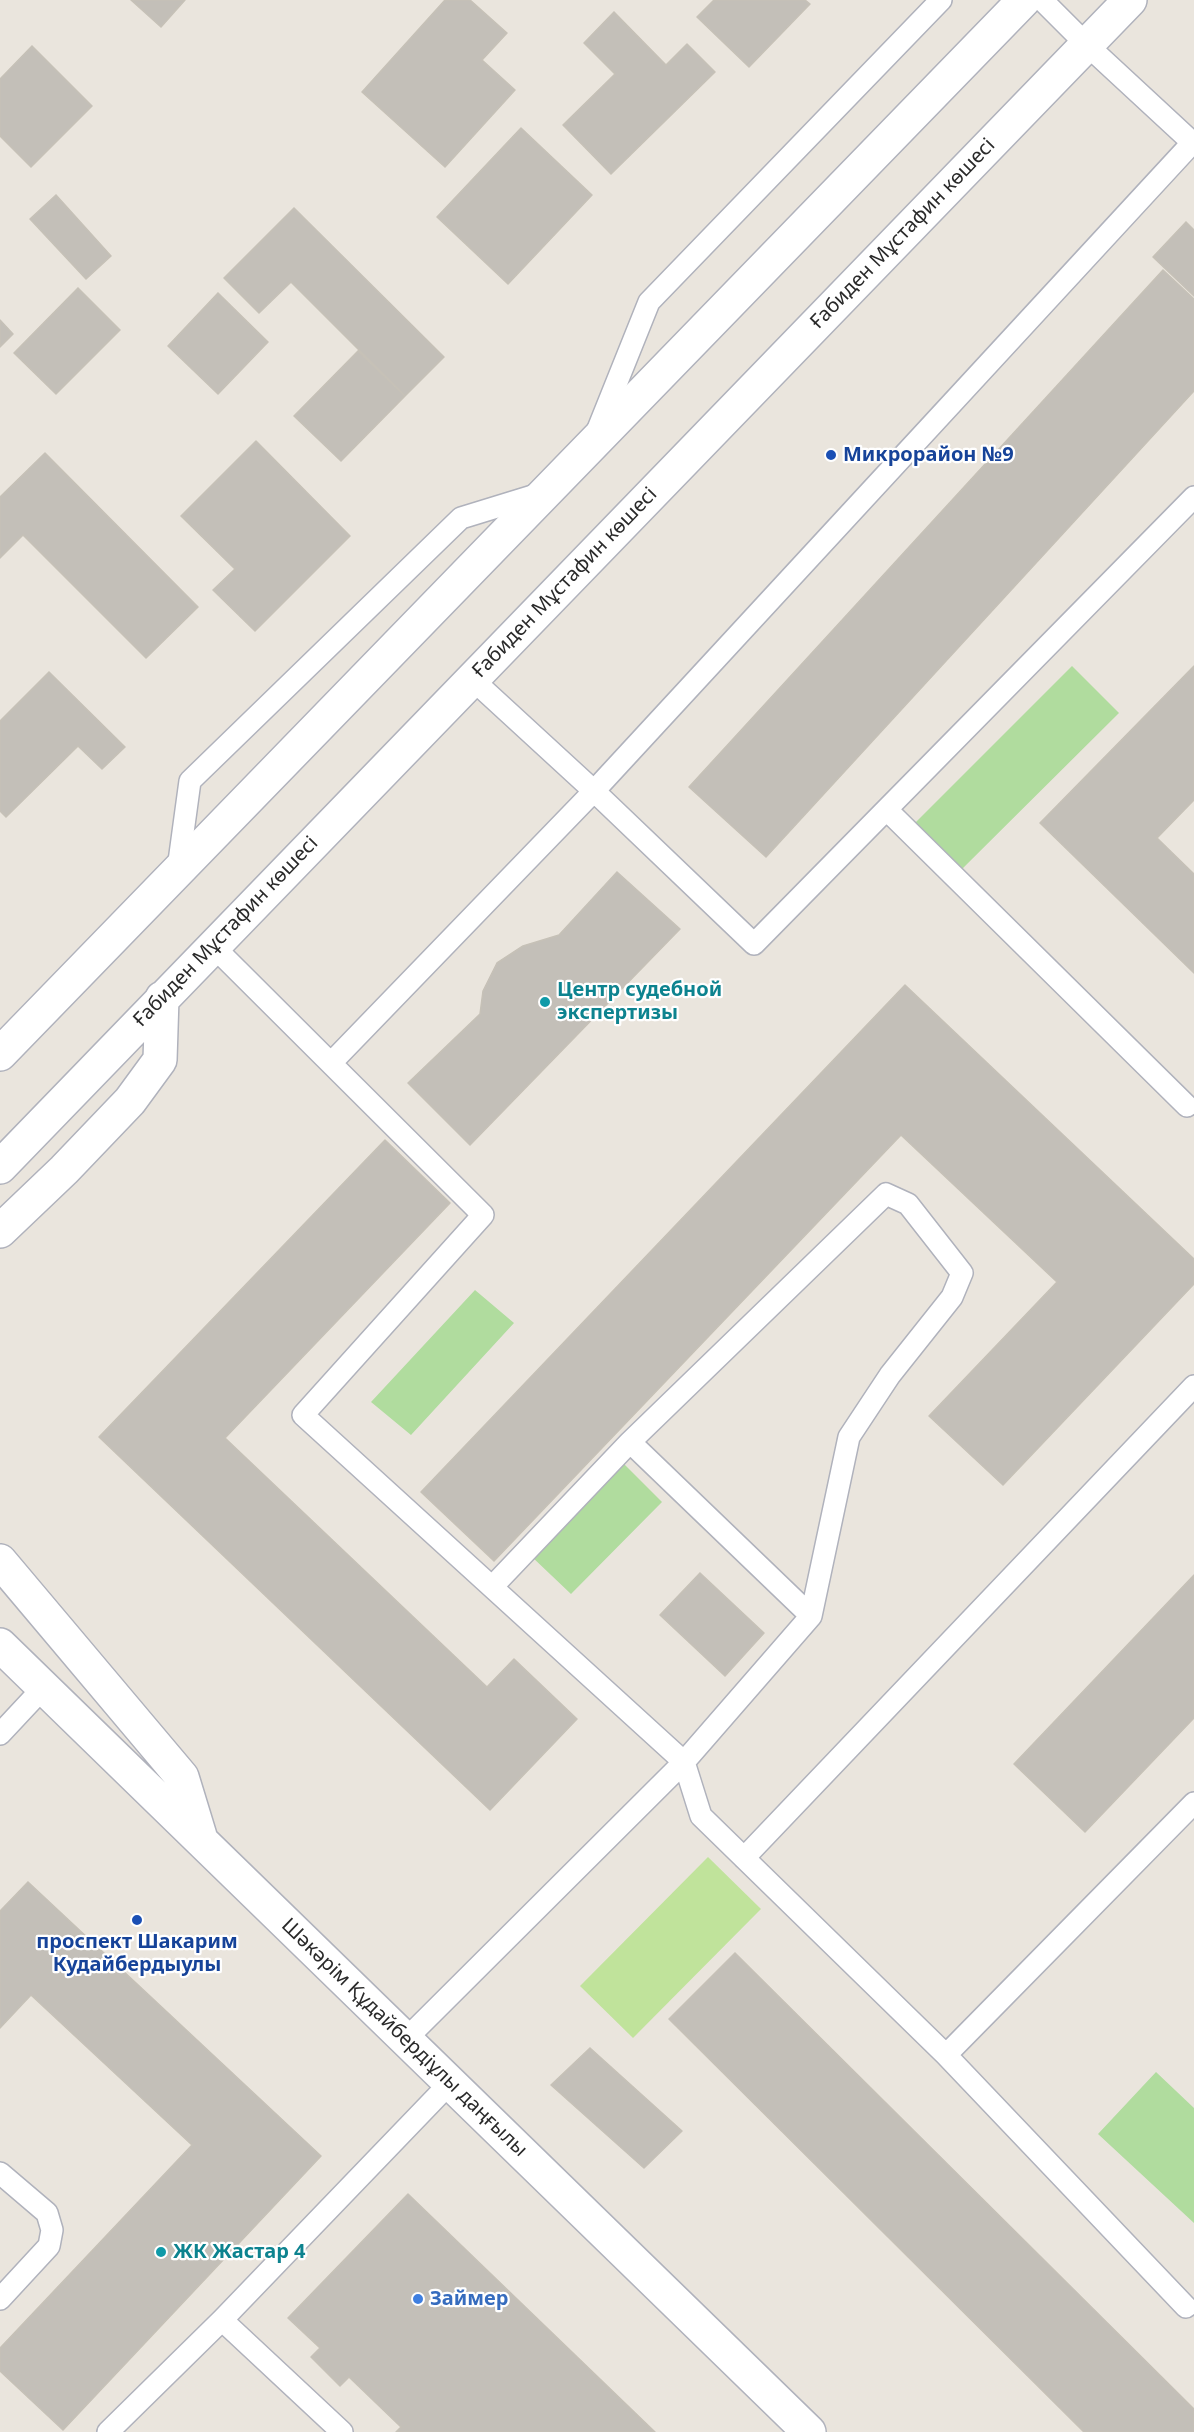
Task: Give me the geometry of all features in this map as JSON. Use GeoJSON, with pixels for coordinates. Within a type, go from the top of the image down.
{"type":"FeatureCollection","features":[{"type":"Feature","properties":{"kind":"main road"},"geometry":{"type":"LineString","coordinates":[[0,1054],[1024,0]]}},
{"type":"Feature","properties":{"kind":"main road","name":"Ғабиден Мұстафин көшесі"},"geometry":{"type":"LineString","coordinates":[[0,1167],[1130,0]]}},
{"type":"Feature","properties":{"kind":"main road"},"geometry":{"type":"LineString","coordinates":[[0,1231],[64,1170],[130,1101],[160,1060],[162,998]]}},
{"type":"Feature","properties":{"kind":"main road"},"geometry":{"type":"LineString","coordinates":[[0,1561],[182,1777],[201,1840]]}},
{"type":"Feature","properties":{"kind":"main road","name":"Шәкәрім Құдайбердіұлы даңғылы"},"geometry":{"type":"LineString","coordinates":[[0,1645],[809,2432]]}},
{"type":"Feature","properties":{"kind":"lane"},"geometry":{"type":"LineString","coordinates":[[593,444],[649,302],[941,0]]}},
{"type":"Feature","properties":{"kind":"lane"},"geometry":{"type":"LineString","coordinates":[[331,1063],[594,791],[1193,143],[1042,0]]}},
{"type":"Feature","properties":{"kind":"lane"},"geometry":{"type":"LineString","coordinates":[[178,869],[190,781],[461,518],[545,492]]}},
{"type":"Feature","properties":{"kind":"lane"},"geometry":{"type":"LineString","coordinates":[[471,678],[594,791],[754,944],[1194,497]]}},
{"type":"Feature","properties":{"kind":"lane"},"geometry":{"type":"LineString","coordinates":[[887,810],[1187,1106]]}},
{"type":"Feature","properties":{"kind":"lane"},"geometry":{"type":"LineString","coordinates":[[213,946],[483,1215],[303,1415],[684,1762],[701,1816],[946,2055],[1191,2307]]}},
{"type":"Feature","properties":{"kind":"lane"},"geometry":{"type":"LineString","coordinates":[[406,2039],[684,1762],[811,1616],[849,1437],[890,1375],[952,1297],[962,1273],[908,1204],[886,1194],[630,1442],[492,1587]]}},
{"type":"Feature","properties":{"kind":"lane"},"geometry":{"type":"LineString","coordinates":[[744,1858],[1194,1386]]}},
{"type":"Feature","properties":{"kind":"lane"},"geometry":{"type":"LineString","coordinates":[[630,1442],[811,1616]]}},
{"type":"Feature","properties":{"kind":"lane"},"geometry":{"type":"LineString","coordinates":[[0,1734],[44,1687]]}},
{"type":"Feature","properties":{"kind":"lane"},"geometry":{"type":"LineString","coordinates":[[946,2055],[1194,1803]]}},
{"type":"Feature","properties":{"kind":"lane"},"geometry":{"type":"LineString","coordinates":[[108,2432],[222,2320],[450,2083]]}},
{"type":"Feature","properties":{"kind":"lane"},"geometry":{"type":"LineString","coordinates":[[0,2174],[47,2213],[52,2230],[50,2246],[0,2299]]}},
{"type":"Feature","properties":{"kind":"lane"},"geometry":{"type":"LineString","coordinates":[[222,2320],[342,2432]]}},
{"type":"Feature","properties":{"kind":"green space"},"geometry":{"type":"Polygon","coordinates":[[[1072,666],[1119,713],[958,873],[911,827],[1072,666]]]}},
{"type":"Feature","properties":{"kind":"green space"},"geometry":{"type":"Polygon","coordinates":[[[475,1290],[514,1323],[411,1435],[371,1402],[475,1290]]]}},
{"type":"Feature","properties":{"kind":"green space"},"geometry":{"type":"Polygon","coordinates":[[[622,1462],[662,1502],[571,1594],[531,1556],[622,1462]]]}},
{"type":"Feature","properties":{"kind":"green space"},"geometry":{"type":"Polygon","coordinates":[[[708,1857],[761,1909],[633,2038],[580,1986],[708,1857]]]}},
{"type":"Feature","properties":{"kind":"green space"},"geometry":{"type":"Polygon","coordinates":[[[1156,2072],[1194,2108],[1194,2223],[1098,2134],[1156,2072]]]}},
{"type":"Feature","properties":{"kind":"building"},"geometry":{"type":"Polygon","coordinates":[[[131,0],[185,0],[161,27],[131,0]]]}},
{"type":"Feature","properties":{"kind":"building"},"geometry":{"type":"Polygon","coordinates":[[[445,0],[470,0],[507,33],[482,60],[515,90],[445,167],[362,92],[445,0]]]}},
{"type":"Feature","properties":{"kind":"building"},"geometry":{"type":"Polygon","coordinates":[[[714,0],[805,0],[810,4],[749,67],[697,17],[714,0]]]}},
{"type":"Feature","properties":{"kind":"building"},"geometry":{"type":"Polygon","coordinates":[[[614,12],[666,65],[687,44],[715,72],[611,174],[563,125],[615,74],[584,43],[614,12]]]}},
{"type":"Feature","properties":{"kind":"building"},"geometry":{"type":"Polygon","coordinates":[[[32,46],[92,106],[31,167],[0,136],[0,79],[32,46]]]}},
{"type":"Feature","properties":{"kind":"building"},"geometry":{"type":"Polygon","coordinates":[[[521,128],[592,195],[508,284],[437,217],[521,128]]]}},
{"type":"Feature","properties":{"kind":"building"},"geometry":{"type":"Polygon","coordinates":[[[56,195],[111,256],[86,279],[30,219],[56,195]]]}},
{"type":"Feature","properties":{"kind":"building"},"geometry":{"type":"Polygon","coordinates":[[[294,208],[444,357],[405,396],[291,282],[259,313],[224,278],[294,208]]]}},
{"type":"Feature","properties":{"kind":"building"},"geometry":{"type":"Polygon","coordinates":[[[1186,222],[1194,230],[1194,296],[1153,257],[1186,222]]]}},
{"type":"Feature","properties":{"kind":"building"},"geometry":{"type":"Polygon","coordinates":[[[1163,270],[1194,299],[1194,391],[766,857],[689,787],[1163,270]]]}},
{"type":"Feature","properties":{"kind":"building"},"geometry":{"type":"Polygon","coordinates":[[[78,288],[120,330],[56,394],[14,353],[78,288]]]}},
{"type":"Feature","properties":{"kind":"building"},"geometry":{"type":"Polygon","coordinates":[[[218,293],[268,342],[218,394],[168,346],[218,293]]]}},
{"type":"Feature","properties":{"kind":"building"},"geometry":{"type":"Polygon","coordinates":[[[0,320],[13,334],[0,347],[0,320]]]}},
{"type":"Feature","properties":{"kind":"building"},"geometry":{"type":"Polygon","coordinates":[[[358,351],[405,396],[341,461],[294,416],[358,351]]]}},
{"type":"Feature","properties":{"kind":"building"},"geometry":{"type":"Polygon","coordinates":[[[256,441],[350,536],[255,631],[213,590],[235,569],[181,516],[256,441]]]}},
{"type":"Feature","properties":{"kind":"building"},"geometry":{"type":"Polygon","coordinates":[[[45,453],[198,607],[146,658],[23,535],[0,558],[0,497],[45,453]]]}},
{"type":"Feature","properties":{"kind":"building"},"geometry":{"type":"Polygon","coordinates":[[[1194,666],[1194,800],[1157,838],[1194,874],[1194,973],[1040,823],[1194,666]]]}},
{"type":"Feature","properties":{"kind":"building"},"geometry":{"type":"Polygon","coordinates":[[[49,672],[125,747],[102,769],[78,746],[6,817],[0,811],[0,721],[49,672]]]}},
{"type":"Feature","properties":{"kind":"building","name":"Центр судебной экспертизы"},"geometry":{"type":"Polygon","coordinates":[[[617,872],[680,929],[470,1145],[408,1083],[480,1014],[483,991],[497,963],[523,946],[559,935],[617,872]]]}},
{"type":"Feature","properties":{"kind":"building"},"geometry":{"type":"Polygon","coordinates":[[[905,985],[1194,1259],[1194,1284],[1003,1485],[929,1416],[1057,1282],[901,1135],[494,1561],[421,1492],[905,985]]]}},
{"type":"Feature","properties":{"kind":"building"},"geometry":{"type":"Polygon","coordinates":[[[385,1140],[450,1203],[225,1438],[487,1687],[514,1659],[577,1719],[490,1810],[99,1437],[385,1140]]]}},
{"type":"Feature","properties":{"kind":"building"},"geometry":{"type":"Polygon","coordinates":[[[700,1573],[764,1633],[725,1676],[660,1615],[700,1573]]]}},
{"type":"Feature","properties":{"kind":"building"},"geometry":{"type":"Polygon","coordinates":[[[1194,1575],[1194,1718],[1085,1832],[1014,1764],[1194,1575]]]}},
{"type":"Feature","properties":{"kind":"building","name":"ЖК Жастар 4"},"geometry":{"type":"Polygon","coordinates":[[[28,1882],[321,2156],[63,2430],[0,2371],[0,2348],[192,2145],[31,1995],[0,2028],[0,1911],[28,1882]]]}},
{"type":"Feature","properties":{"kind":"building"},"geometry":{"type":"Polygon","coordinates":[[[735,1953],[1194,2409],[1194,2432],[1084,2432],[669,2019],[735,1953]]]}},
{"type":"Feature","properties":{"kind":"building"},"geometry":{"type":"Polygon","coordinates":[[[590,2048],[682,2131],[644,2168],[551,2085],[590,2048]]]}},
{"type":"Feature","properties":{"kind":"building"},"geometry":{"type":"Polygon","coordinates":[[[408,2194],[655,2432],[396,2432],[401,2427],[349,2377],[340,2386],[311,2357],[320,2348],[288,2318],[408,2194]]]}},
{"type":"Feature","properties":{"kind":"place","name":"Микрорайон №9"},"geometry":{"type":"Point","coordinates":[831,455]}},
{"type":"Feature","properties":{"kind":"place","name":"Центр судебной экспертизы"},"geometry":{"type":"Point","coordinates":[545,1002]}},
{"type":"Feature","properties":{"kind":"place","name":"проспект Шaкaрим Кудайбердыулы"},"geometry":{"type":"Point","coordinates":[137,1920]}},
{"type":"Feature","properties":{"kind":"place","name":"ЖК Жастар 4"},"geometry":{"type":"Point","coordinates":[161,2252]}},
{"type":"Feature","properties":{"kind":"place","name":"Займер"},"geometry":{"type":"Point","coordinates":[418,2299]}}]}
